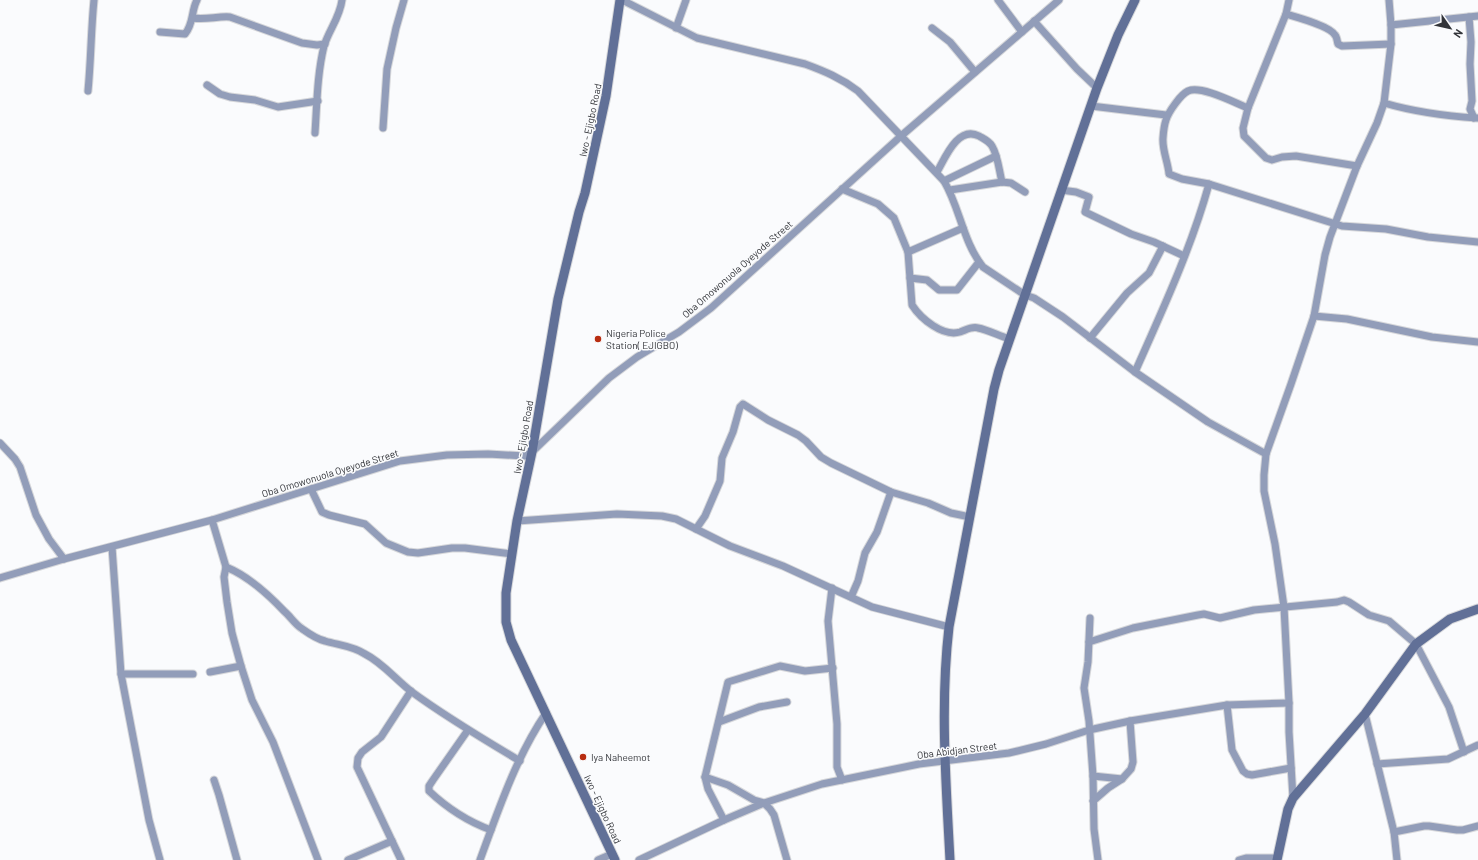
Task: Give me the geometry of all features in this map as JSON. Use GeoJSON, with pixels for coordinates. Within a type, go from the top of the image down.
{"type":"FeatureCollection","features":[{"type":"Feature","properties":{"kind":"main road","name":"Iwo - Ejigbo Road"},"geometry":{"type":"LineString","coordinates":[[613,857],[508,633],[506,622],[506,599],[517,521],[532,452],[558,299],[585,193],[609,79],[621,0]]}},
{"type":"Feature","properties":{"kind":"main road"},"geometry":{"type":"LineString","coordinates":[[950,860],[944,760],[946,655],[949,627],[994,389],[1097,88],[1118,35],[1135,0]]}},
{"type":"Feature","properties":{"kind":"main road"},"geometry":{"type":"LineString","coordinates":[[1277,859],[1284,822],[1293,798],[1305,782],[1365,714],[1416,644],[1450,619],[1478,609]]}},
{"type":"Feature","properties":{"kind":"street"},"geometry":{"type":"LineString","coordinates":[[88,91],[91,64],[91,29],[94,0]]}},
{"type":"Feature","properties":{"kind":"street"},"geometry":{"type":"LineString","coordinates":[[160,32],[182,35],[185,34],[193,18],[194,7],[197,0]]}},
{"type":"Feature","properties":{"kind":"street"},"geometry":{"type":"LineString","coordinates":[[314,133],[318,101],[318,73],[325,44],[339,14],[342,0]]}},
{"type":"Feature","properties":{"kind":"street"},"geometry":{"type":"LineString","coordinates":[[383,128],[387,69],[404,0]]}},
{"type":"Feature","properties":{"kind":"street"},"geometry":{"type":"LineString","coordinates":[[621,0],[705,41],[805,64],[836,76],[846,82],[858,91],[944,180],[950,190],[963,228],[979,262],[989,272],[1025,295],[1034,298],[1050,308],[1135,372],[1208,422],[1266,454]]}},
{"type":"Feature","properties":{"kind":"street"},"geometry":{"type":"LineString","coordinates":[[676,28],[686,0]]}},
{"type":"Feature","properties":{"kind":"street"},"geometry":{"type":"LineString","coordinates":[[998,0],[1022,32]]}},
{"type":"Feature","properties":{"kind":"street","name":"Oba Omowonuola Oyeyode Street"},"geometry":{"type":"LineString","coordinates":[[0,578],[64,559],[212,520],[400,461],[447,455],[488,454],[525,456],[532,452],[609,378],[637,357],[679,332],[711,308],[901,136],[1059,0]]}},
{"type":"Feature","properties":{"kind":"street"},"geometry":{"type":"LineString","coordinates":[[1289,0],[1286,14],[1248,108],[1243,128],[1244,136],[1266,158],[1272,160],[1282,157],[1296,156],[1356,166]]}},
{"type":"Feature","properties":{"kind":"street"},"geometry":{"type":"LineString","coordinates":[[1293,798],[1284,607],[1275,544],[1264,492],[1266,454],[1314,316],[1325,255],[1330,237],[1356,166],[1377,123],[1384,103],[1391,44],[1389,0]]}},
{"type":"Feature","properties":{"kind":"street"},"geometry":{"type":"LineString","coordinates":[[1286,14],[1309,20],[1329,29],[1335,34],[1338,44],[1342,46],[1391,44]]}},
{"type":"Feature","properties":{"kind":"street"},"geometry":{"type":"LineString","coordinates":[[193,18],[204,19],[224,16],[230,17],[302,43],[317,45],[325,44]]}},
{"type":"Feature","properties":{"kind":"street"},"geometry":{"type":"LineString","coordinates":[[1391,25],[1478,16]]}},
{"type":"Feature","properties":{"kind":"street"},"geometry":{"type":"LineString","coordinates":[[1470,17],[1472,101],[1470,109],[1476,118]]}},
{"type":"Feature","properties":{"kind":"street"},"geometry":{"type":"LineString","coordinates":[[1034,21],[1077,69],[1097,88]]}},
{"type":"Feature","properties":{"kind":"street"},"geometry":{"type":"LineString","coordinates":[[932,28],[950,42],[975,72]]}},
{"type":"Feature","properties":{"kind":"street"},"geometry":{"type":"LineString","coordinates":[[207,85],[220,94],[278,107],[318,101]]}},
{"type":"Feature","properties":{"kind":"street"},"geometry":{"type":"LineString","coordinates":[[1248,108],[1211,92],[1190,90],[1186,92],[1166,115],[1162,139],[1169,164],[1169,174],[1182,179],[1209,184],[1335,224],[1428,237],[1478,242]]}},
{"type":"Feature","properties":{"kind":"street"},"geometry":{"type":"LineString","coordinates":[[1384,103],[1435,114],[1476,118]]}},
{"type":"Feature","properties":{"kind":"street"},"geometry":{"type":"LineString","coordinates":[[1091,106],[1166,115]]}},
{"type":"Feature","properties":{"kind":"street"},"geometry":{"type":"LineString","coordinates":[[937,172],[951,147],[956,141],[969,133],[975,134],[991,145],[996,156],[1002,182]]}},
{"type":"Feature","properties":{"kind":"street"},"geometry":{"type":"LineString","coordinates":[[944,180],[996,156]]}},
{"type":"Feature","properties":{"kind":"street"},"geometry":{"type":"LineString","coordinates":[[950,190],[1011,182],[1025,192]]}},
{"type":"Feature","properties":{"kind":"street"},"geometry":{"type":"LineString","coordinates":[[1135,372],[1169,296],[1195,231],[1209,184]]}},
{"type":"Feature","properties":{"kind":"street"},"geometry":{"type":"LineString","coordinates":[[842,190],[881,206],[894,218],[908,252],[912,305],[931,324],[948,332],[961,332],[964,330],[978,328],[1010,339]]}},
{"type":"Feature","properties":{"kind":"street"},"geometry":{"type":"LineString","coordinates":[[1061,190],[1076,192],[1089,198],[1085,212],[1131,234],[1184,256]]}},
{"type":"Feature","properties":{"kind":"street"},"geometry":{"type":"LineString","coordinates":[[908,252],[963,228]]}},
{"type":"Feature","properties":{"kind":"street"},"geometry":{"type":"LineString","coordinates":[[1090,338],[1127,293],[1148,273],[1163,246]]}},
{"type":"Feature","properties":{"kind":"street"},"geometry":{"type":"LineString","coordinates":[[910,278],[926,280],[939,290],[957,290],[979,262]]}},
{"type":"Feature","properties":{"kind":"street"},"geometry":{"type":"LineString","coordinates":[[1314,316],[1347,319],[1432,336],[1478,342]]}},
{"type":"Feature","properties":{"kind":"street"},"geometry":{"type":"LineString","coordinates":[[696,529],[705,516],[720,480],[722,458],[733,432],[740,407],[743,404],[768,420],[798,435],[821,457],[831,463],[891,492],[928,503],[951,513],[970,517]]}},
{"type":"Feature","properties":{"kind":"street"},"geometry":{"type":"LineString","coordinates":[[0,443],[15,459],[20,467],[36,515],[49,539],[64,559]]}},
{"type":"Feature","properties":{"kind":"street"},"geometry":{"type":"LineString","coordinates":[[311,489],[322,512],[365,524],[386,543],[408,552],[418,553],[452,548],[465,548],[512,554]]}},
{"type":"Feature","properties":{"kind":"street"},"geometry":{"type":"LineString","coordinates":[[851,597],[858,580],[865,553],[877,532],[891,492]]}},
{"type":"Feature","properties":{"kind":"street"},"geometry":{"type":"LineString","coordinates":[[517,521],[617,514],[662,516],[676,519],[730,546],[783,566],[872,607],[949,627]]}},
{"type":"Feature","properties":{"kind":"street"},"geometry":{"type":"LineString","coordinates":[[212,520],[226,567],[224,576],[227,602],[232,633],[240,666],[252,700],[273,742],[318,860]]}},
{"type":"Feature","properties":{"kind":"street"},"geometry":{"type":"LineString","coordinates":[[112,547],[121,674],[149,820],[160,860]]}},
{"type":"Feature","properties":{"kind":"street"},"geometry":{"type":"LineString","coordinates":[[226,567],[233,570],[273,599],[299,627],[323,641],[351,648],[373,658],[411,691],[468,730],[520,761]]}},
{"type":"Feature","properties":{"kind":"street"},"geometry":{"type":"LineString","coordinates":[[832,588],[828,621],[837,724],[837,767],[842,780]]}},
{"type":"Feature","properties":{"kind":"street"},"geometry":{"type":"LineString","coordinates":[[1088,642],[1134,628],[1198,614],[1220,618],[1254,610],[1344,600],[1369,615],[1392,624],[1416,644],[1449,707],[1464,752]]}},
{"type":"Feature","properties":{"kind":"street"},"geometry":{"type":"LineString","coordinates":[[1090,618],[1088,662],[1084,688],[1088,708],[1093,776],[1094,829],[1098,860]]}},
{"type":"Feature","properties":{"kind":"street"},"geometry":{"type":"LineString","coordinates":[[210,672],[240,666]]}},
{"type":"Feature","properties":{"kind":"street"},"geometry":{"type":"LineString","coordinates":[[724,820],[708,789],[705,777],[727,684],[730,680],[780,666],[805,670],[833,668]]}},
{"type":"Feature","properties":{"kind":"street"},"geometry":{"type":"LineString","coordinates":[[121,674],[193,674]]}},
{"type":"Feature","properties":{"kind":"street"},"geometry":{"type":"LineString","coordinates":[[401,860],[357,767],[358,758],[362,752],[381,737],[411,691]]}},
{"type":"Feature","properties":{"kind":"street"},"geometry":{"type":"LineString","coordinates":[[719,722],[759,708],[786,702]]}},
{"type":"Feature","properties":{"kind":"street","name":"Oba Abidjan Street"},"geometry":{"type":"LineString","coordinates":[[639,860],[724,820],[764,804],[822,784],[944,760],[1009,753],[1089,730],[1130,721],[1227,705],[1289,703]]}},
{"type":"Feature","properties":{"kind":"street"},"geometry":{"type":"LineString","coordinates":[[1227,705],[1232,750],[1243,771],[1252,775],[1291,768]]}},
{"type":"Feature","properties":{"kind":"street"},"geometry":{"type":"LineString","coordinates":[[480,860],[520,761],[533,733],[546,714]]}},
{"type":"Feature","properties":{"kind":"street"},"geometry":{"type":"LineString","coordinates":[[1365,714],[1394,832],[1397,860]]}},
{"type":"Feature","properties":{"kind":"street"},"geometry":{"type":"LineString","coordinates":[[1093,801],[1108,788],[1122,779],[1131,769],[1130,721]]}},
{"type":"Feature","properties":{"kind":"street"},"geometry":{"type":"LineString","coordinates":[[468,730],[429,786],[429,791],[457,812],[491,830]]}},
{"type":"Feature","properties":{"kind":"street"},"geometry":{"type":"LineString","coordinates":[[1377,764],[1448,758],[1478,745]]}},
{"type":"Feature","properties":{"kind":"street"},"geometry":{"type":"LineString","coordinates":[[1093,776],[1122,779]]}},
{"type":"Feature","properties":{"kind":"street"},"geometry":{"type":"LineString","coordinates":[[705,777],[728,785],[764,804],[774,815],[787,860]]}},
{"type":"Feature","properties":{"kind":"street"},"geometry":{"type":"LineString","coordinates":[[214,780],[236,860]]}},
{"type":"Feature","properties":{"kind":"street"},"geometry":{"type":"LineString","coordinates":[[1292,780],[1305,782]]}},
{"type":"Feature","properties":{"kind":"street"},"geometry":{"type":"LineString","coordinates":[[1394,832],[1424,826],[1457,830],[1478,826]]}},
{"type":"Feature","properties":{"kind":"street"},"geometry":{"type":"LineString","coordinates":[[348,860],[392,841]]}},
{"type":"Feature","properties":{"kind":"street"},"geometry":{"type":"LineString","coordinates":[[598,860],[613,857]]}},
{"type":"Feature","properties":{"kind":"street"},"geometry":{"type":"LineString","coordinates":[[1238,860],[1246,858],[1277,859]]}},
{"type":"Feature","properties":{"kind":"place","name":"Nigeria Police Station( EJIGBO)"},"geometry":{"type":"Point","coordinates":[598,339]}},
{"type":"Feature","properties":{"kind":"place","name":"Iya Naheemot"},"geometry":{"type":"Point","coordinates":[583,757]}}]}
